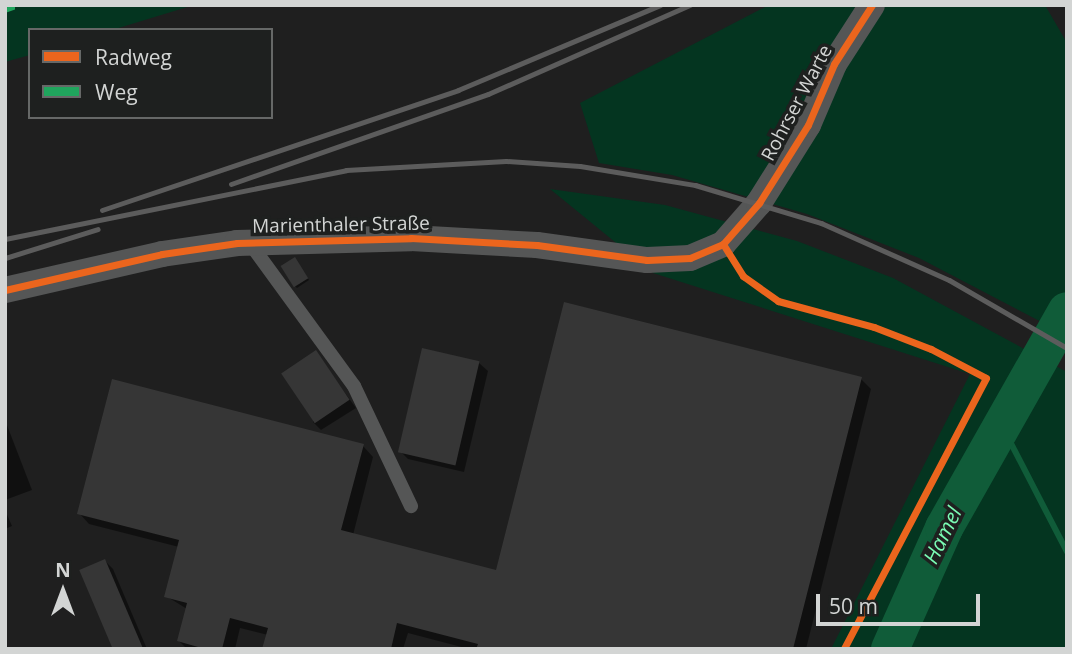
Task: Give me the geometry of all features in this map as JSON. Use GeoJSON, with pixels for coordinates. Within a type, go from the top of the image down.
{"type":"FeatureCollection","features":[{"type":"Feature","properties":{"kind":"street","name":"Rohrser Warte"},"geometry":{"type":"LineString","coordinates":[[750,216],[808,125],[834,64],[872,5]]}},
{"type":"Feature","properties":{"kind":"street","name":"Marienthaler Straße"},"geometry":{"type":"LineString","coordinates":[[5,290],[162,254],[248,242],[411,238],[537,244],[647,260],[690,258],[723,244],[750,216]]}},
{"type":"Feature","properties":{"kind":"lane"},"geometry":{"type":"LineString","coordinates":[[248,242],[354,386],[411,506]]}},
{"type":"Feature","properties":{"kind":"green space"},"geometry":{"type":"Polygon","coordinates":[[[5,5],[194,5],[119,28],[28,28],[28,56],[5,62],[5,5]]]}},
{"type":"Feature","properties":{"kind":"green space"},"geometry":{"type":"Polygon","coordinates":[[[769,5],[1045,5],[1067,43],[1067,311],[1053,328],[919,258],[807,214],[672,175],[599,163],[580,103],[769,5]]]}},
{"type":"Feature","properties":{"kind":"green space"},"geometry":{"type":"Polygon","coordinates":[[[550,189],[665,205],[797,241],[893,278],[1067,372],[1067,649],[831,649],[970,374],[653,273],[550,189]]]}},
{"type":"Feature","properties":{"kind":"building"},"geometry":{"type":"Polygon","coordinates":[[[295,257],[308,278],[294,287],[281,266],[295,257]]]}},
{"type":"Feature","properties":{"kind":"building"},"geometry":{"type":"Polygon","coordinates":[[[564,302],[862,377],[793,649],[476,649],[478,644],[397,623],[391,649],[262,649],[268,628],[230,618],[222,649],[205,649],[177,641],[187,603],[164,597],[179,540],[77,514],[112,379],[364,444],[341,530],[496,570],[564,302]]]}},
{"type":"Feature","properties":{"kind":"building"},"geometry":{"type":"Polygon","coordinates":[[[422,348],[479,361],[455,466],[398,452],[422,348]]]}},
{"type":"Feature","properties":{"kind":"building"},"geometry":{"type":"Polygon","coordinates":[[[316,350],[350,400],[315,423],[281,373],[316,350]]]}},
{"type":"Feature","properties":{"kind":"building"},"geometry":{"type":"Polygon","coordinates":[[[105,559],[143,649],[113,649],[79,570],[105,559]]]}},
{"type":"Feature","properties":{"kind":"waterway","name":"Hamel"},"geometry":{"type":"LineString","coordinates":[[890,649],[944,528],[1067,311]]}},
{"type":"Feature","properties":{"kind":"waterway","name":"Hamel"},"geometry":{"type":"LineString","coordinates":[[1001,424],[1067,552]]}},
{"type":"Feature","properties":{"kind":"railway"},"geometry":{"type":"LineString","coordinates":[[102,210],[458,90],[660,5]]}},
{"type":"Feature","properties":{"kind":"railway"},"geometry":{"type":"LineString","coordinates":[[231,184],[488,94],[690,5]]}},
{"type":"Feature","properties":{"kind":"railway"},"geometry":{"type":"LineString","coordinates":[[5,239],[346,170],[506,161],[580,166],[695,185],[821,223],[949,280],[1067,348]]}},
{"type":"Feature","properties":{"kind":"railway"},"geometry":{"type":"LineString","coordinates":[[5,258],[98,229]]}},
{"type":"Feature","properties":{"kind":"marked path"},"geometry":{"type":"LineString","coordinates":[[5,10],[19,5]]}},
{"type":"Feature","properties":{"kind":"cycle path"},"geometry":{"type":"LineString","coordinates":[[5,290],[162,254],[237,243],[411,238],[537,245],[647,260],[690,258],[723,244],[759,203],[808,125],[834,64],[872,5]]}},
{"type":"Feature","properties":{"kind":"cycle path"},"geometry":{"type":"LineString","coordinates":[[723,244],[743,276],[778,301],[874,327],[931,349],[986,378],[844,649]]}}]}
